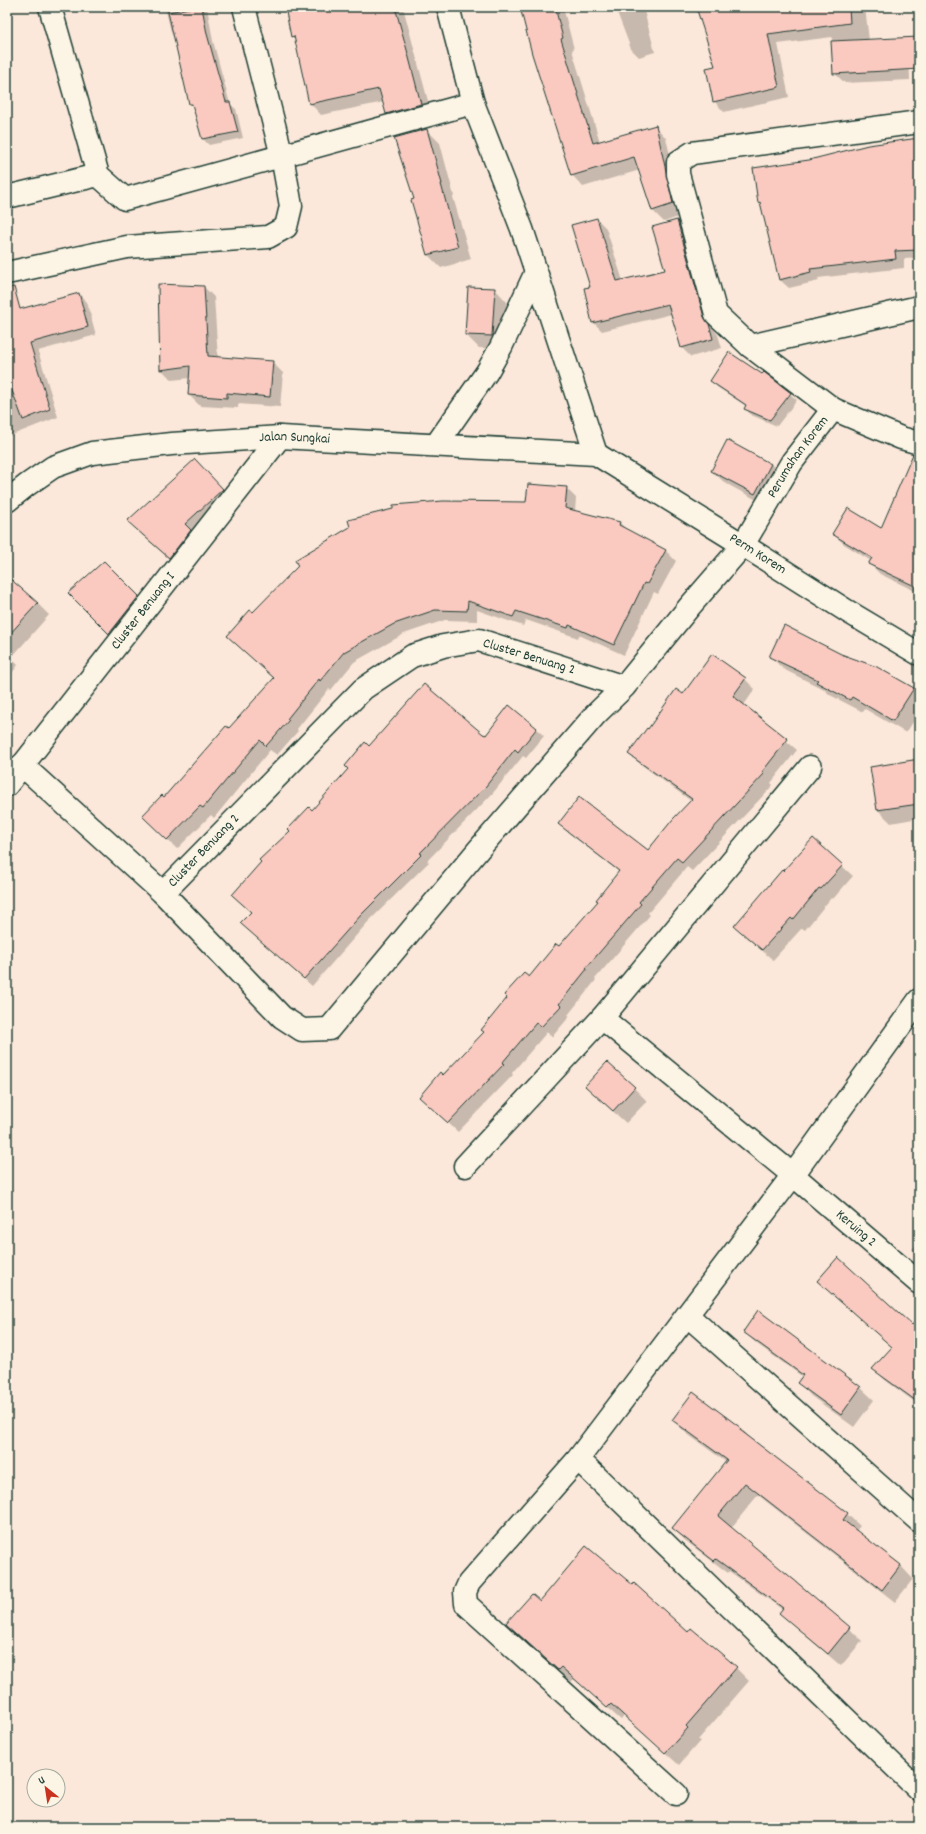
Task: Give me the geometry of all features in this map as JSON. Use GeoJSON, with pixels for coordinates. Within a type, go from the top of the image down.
{"type":"FeatureCollection","features":[{"type":"Feature","properties":{"kind":"street"},"geometry":{"type":"LineString","coordinates":[[50,7],[98,175],[125,199],[473,103]]}},
{"type":"Feature","properties":{"kind":"street"},"geometry":{"type":"LineString","coordinates":[[7,273],[127,247],[268,237],[286,227],[291,206],[282,156],[244,7]]}},
{"type":"Feature","properties":{"kind":"street"},"geometry":{"type":"LineString","coordinates":[[448,7],[473,103],[522,229],[596,454]]}},
{"type":"Feature","properties":{"kind":"street"},"geometry":{"type":"LineString","coordinates":[[833,409],[750,346],[716,314],[678,174],[678,162],[692,153],[919,122]]}},
{"type":"Feature","properties":{"kind":"street"},"geometry":{"type":"LineString","coordinates":[[7,197],[98,175]]}},
{"type":"Feature","properties":{"kind":"street"},"geometry":{"type":"LineString","coordinates":[[436,445],[487,372],[501,347],[536,272]]}},
{"type":"Feature","properties":{"kind":"street"},"geometry":{"type":"LineString","coordinates":[[750,346],[919,307]]}},
{"type":"Feature","properties":{"kind":"street","name":"Perumahan Korem"},"geometry":{"type":"LineString","coordinates":[[743,545],[792,462],[833,409],[901,438],[919,443]]}},
{"type":"Feature","properties":{"kind":"street","name":"Jalan Sungkai"},"geometry":{"type":"LineString","coordinates":[[7,501],[26,485],[53,467],[92,453],[171,444],[280,438],[596,454]]}},
{"type":"Feature","properties":{"kind":"street","name":"Cluster Benuang I"},"geometry":{"type":"LineString","coordinates":[[7,785],[280,438]]}},
{"type":"Feature","properties":{"kind":"street","name":"Perm Korem"},"geometry":{"type":"LineString","coordinates":[[596,454],[847,611],[919,654]]}},
{"type":"Feature","properties":{"kind":"street"},"geometry":{"type":"LineString","coordinates":[[624,687],[690,606],[743,545]]}},
{"type":"Feature","properties":{"kind":"street","name":"Cluster Benuang 2"},"geometry":{"type":"LineString","coordinates":[[479,640],[624,687],[596,714],[479,849],[329,1028],[302,1030],[282,1017],[163,893],[363,689],[412,656],[444,646],[479,640]]}},
{"type":"Feature","properties":{"kind":"street"},"geometry":{"type":"LineString","coordinates":[[22,766],[163,893]]}},
{"type":"Feature","properties":{"kind":"street"},"geometry":{"type":"LineString","coordinates":[[465,1166],[602,1018],[810,766]]}},
{"type":"Feature","properties":{"kind":"street"},"geometry":{"type":"LineString","coordinates":[[676,1794],[466,1604],[465,1592],[469,1583],[578,1459],[793,1175],[919,1000]]}},
{"type":"Feature","properties":{"kind":"street","name":"Keruing 2"},"geometry":{"type":"LineString","coordinates":[[602,1018],[793,1175],[919,1283]]}},
{"type":"Feature","properties":{"kind":"street"},"geometry":{"type":"LineString","coordinates":[[687,1316],[919,1520]]}},
{"type":"Feature","properties":{"kind":"street"},"geometry":{"type":"LineString","coordinates":[[578,1459],[919,1790]]}},
{"type":"Feature","properties":{"kind":"building"},"geometry":{"type":"Polygon","coordinates":[[[202,7],[207,34],[226,102],[230,102],[238,132],[202,139],[192,104],[189,104],[168,12],[202,7]]]}},
{"type":"Feature","properties":{"kind":"building"},"geometry":{"type":"Polygon","coordinates":[[[285,7],[395,7],[421,104],[386,114],[379,89],[309,104],[294,36],[291,37],[285,7]]]}},
{"type":"Feature","properties":{"kind":"building"},"geometry":{"type":"Polygon","coordinates":[[[520,7],[555,7],[563,38],[561,39],[593,143],[656,125],[673,204],[652,211],[634,157],[571,176],[532,54],[520,7]]]}},
{"type":"Feature","properties":{"kind":"building"},"geometry":{"type":"Polygon","coordinates":[[[696,7],[849,7],[850,23],[768,34],[779,87],[713,102],[706,68],[715,66],[696,7]]]}},
{"type":"Feature","properties":{"kind":"building"},"geometry":{"type":"Polygon","coordinates":[[[919,37],[919,69],[833,74],[831,41],[919,37]]]}},
{"type":"Feature","properties":{"kind":"building"},"geometry":{"type":"Polygon","coordinates":[[[427,129],[458,247],[427,255],[411,200],[414,199],[394,138],[427,129]]]}},
{"type":"Feature","properties":{"kind":"building"},"geometry":{"type":"Polygon","coordinates":[[[919,138],[919,250],[895,251],[896,259],[810,269],[811,272],[779,280],[760,202],[758,203],[753,168],[809,160],[868,145],[919,138]]]}},
{"type":"Feature","properties":{"kind":"building"},"geometry":{"type":"Polygon","coordinates":[[[597,218],[617,281],[665,270],[652,227],[677,220],[704,317],[709,324],[713,339],[681,348],[668,304],[592,323],[584,288],[590,287],[571,225],[597,218]]]}},
{"type":"Feature","properties":{"kind":"building"},"geometry":{"type":"Polygon","coordinates":[[[158,284],[204,286],[208,356],[273,361],[270,397],[227,393],[227,398],[188,395],[190,366],[160,370],[158,284]]]}},
{"type":"Feature","properties":{"kind":"building"},"geometry":{"type":"Polygon","coordinates":[[[14,287],[20,309],[79,293],[88,327],[30,343],[50,409],[23,420],[7,377],[7,288],[14,287]]]}},
{"type":"Feature","properties":{"kind":"building"},"geometry":{"type":"Polygon","coordinates":[[[468,287],[495,288],[492,336],[465,335],[468,287]]]}},
{"type":"Feature","properties":{"kind":"building"},"geometry":{"type":"Polygon","coordinates":[[[729,352],[762,374],[764,372],[791,393],[770,420],[744,409],[746,405],[710,381],[729,352]]]}},
{"type":"Feature","properties":{"kind":"building"},"geometry":{"type":"Polygon","coordinates":[[[727,440],[771,464],[755,494],[711,471],[727,440]]]}},
{"type":"Feature","properties":{"kind":"building"},"geometry":{"type":"Polygon","coordinates":[[[913,454],[919,455],[919,588],[868,564],[872,558],[832,534],[848,508],[881,528],[913,454]]]}},
{"type":"Feature","properties":{"kind":"building"},"geometry":{"type":"Polygon","coordinates":[[[195,459],[223,489],[185,524],[191,530],[169,558],[127,521],[195,459]]]}},
{"type":"Feature","properties":{"kind":"building"},"geometry":{"type":"Polygon","coordinates":[[[528,484],[567,487],[565,508],[620,522],[619,525],[666,550],[647,584],[644,583],[614,645],[569,625],[568,628],[516,611],[513,617],[468,601],[467,611],[435,610],[394,624],[344,652],[320,681],[319,679],[287,719],[289,720],[266,746],[260,740],[203,808],[200,806],[167,840],[142,816],[162,795],[164,797],[226,726],[229,728],[274,678],[227,636],[250,610],[253,612],[298,566],[295,560],[350,527],[348,520],[393,509],[393,505],[443,501],[526,502],[528,484]]]}},
{"type":"Feature","properties":{"kind":"building"},"geometry":{"type":"Polygon","coordinates":[[[104,561],[139,596],[109,634],[68,593],[104,561]]]}},
{"type":"Feature","properties":{"kind":"building"},"geometry":{"type":"Polygon","coordinates":[[[7,576],[38,603],[7,637],[7,576]]]}},
{"type":"Feature","properties":{"kind":"building"},"geometry":{"type":"Polygon","coordinates":[[[784,625],[841,654],[877,667],[914,688],[893,721],[852,697],[850,700],[816,682],[818,680],[769,657],[784,625]]]}},
{"type":"Feature","properties":{"kind":"building"},"geometry":{"type":"Polygon","coordinates":[[[712,654],[746,678],[733,696],[788,739],[762,772],[764,774],[682,862],[677,858],[639,902],[641,904],[586,968],[587,969],[559,1004],[561,1006],[541,1027],[536,1023],[502,1063],[504,1064],[448,1123],[419,1097],[440,1072],[443,1075],[484,1032],[481,1030],[507,998],[504,995],[524,973],[529,977],[556,944],[559,946],[598,901],[596,900],[619,871],[558,824],[579,797],[648,850],[673,819],[692,799],[628,754],[647,728],[648,729],[676,689],[683,694],[712,654]]]}},
{"type":"Feature","properties":{"kind":"building"},"geometry":{"type":"Polygon","coordinates":[[[424,684],[483,734],[486,735],[509,705],[537,728],[518,752],[515,749],[486,786],[420,853],[422,854],[361,915],[304,979],[240,923],[251,912],[232,895],[261,862],[259,860],[290,831],[288,829],[309,807],[312,810],[348,769],[345,766],[365,742],[369,746],[424,684]]]}},
{"type":"Feature","properties":{"kind":"building"},"geometry":{"type":"Polygon","coordinates":[[[919,759],[919,804],[877,810],[870,767],[919,759]]]}},
{"type":"Feature","properties":{"kind":"building"},"geometry":{"type":"Polygon","coordinates":[[[813,838],[843,865],[821,889],[819,888],[793,920],[791,918],[762,950],[734,926],[782,870],[783,871],[813,838]]]}},
{"type":"Feature","properties":{"kind":"building"},"geometry":{"type":"Polygon","coordinates":[[[607,1062],[635,1087],[613,1111],[585,1086],[607,1062]]]}},
{"type":"Feature","properties":{"kind":"building"},"geometry":{"type":"Polygon","coordinates":[[[838,1257],[912,1325],[919,1317],[919,1403],[872,1369],[892,1347],[817,1281],[838,1257]]]}},
{"type":"Feature","properties":{"kind":"building"},"geometry":{"type":"Polygon","coordinates":[[[758,1310],[861,1387],[841,1415],[797,1383],[803,1375],[743,1332],[758,1310]]]}},
{"type":"Feature","properties":{"kind":"building"},"geometry":{"type":"Polygon","coordinates":[[[693,1392],[848,1513],[843,1520],[901,1565],[882,1590],[745,1483],[718,1516],[850,1627],[828,1654],[779,1613],[783,1608],[716,1559],[714,1561],[672,1528],[727,1460],[672,1420],[693,1392]]]}},
{"type":"Feature","properties":{"kind":"building"},"geometry":{"type":"Polygon","coordinates":[[[586,1546],[633,1585],[634,1583],[688,1632],[691,1628],[737,1667],[686,1726],[688,1728],[665,1753],[611,1704],[607,1708],[561,1667],[558,1670],[506,1623],[532,1594],[540,1601],[586,1546]]]}}]}
